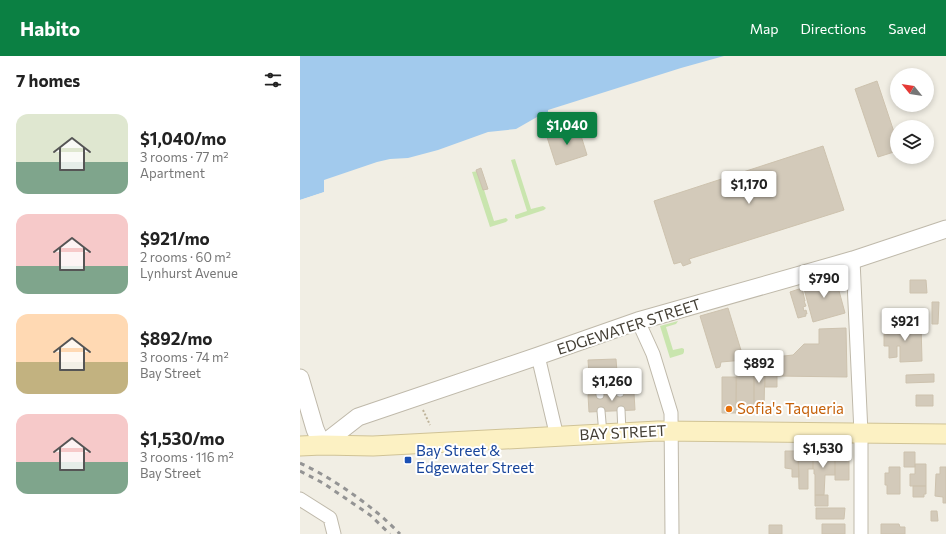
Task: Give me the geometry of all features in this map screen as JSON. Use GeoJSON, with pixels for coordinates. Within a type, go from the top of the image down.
{"type":"FeatureCollection","features":[{"type":"Feature","properties":{"kind":"main road","name":"BAY STREET"},"geometry":{"type":"LineString","coordinates":[[300,446],[373,446],[672,431],[946,434]]}},
{"type":"Feature","properties":{"kind":"street","name":"EDGEWATER STREET"},"geometry":{"type":"LineString","coordinates":[[322,445],[358,418],[638,321],[853,260],[946,229]]}},
{"type":"Feature","properties":{"kind":"street"},"geometry":{"type":"LineString","coordinates":[[853,260],[861,433],[861,534]]}},
{"type":"Feature","properties":{"kind":"street"},"geometry":{"type":"LineString","coordinates":[[638,321],[653,354],[671,413],[672,534]]}},
{"type":"Feature","properties":{"kind":"street"},"geometry":{"type":"LineString","coordinates":[[538,356],[558,437]]}},
{"type":"Feature","properties":{"kind":"street"},"geometry":{"type":"LineString","coordinates":[[300,378],[315,429],[322,445]]}},
{"type":"Feature","properties":{"kind":"street"},"geometry":{"type":"LineString","coordinates":[[300,499],[330,518],[334,534]]}},
{"type":"Feature","properties":{"kind":"lane"},"geometry":{"type":"LineString","coordinates":[[620,381],[620,394]]}},
{"type":"Feature","properties":{"kind":"lane"},"geometry":{"type":"LineString","coordinates":[[599,383],[600,395]]}},
{"type":"Feature","properties":{"kind":"lane"},"geometry":{"type":"LineString","coordinates":[[621,410],[622,433]]}},
{"type":"Feature","properties":{"kind":"lane"},"geometry":{"type":"LineString","coordinates":[[601,412],[603,434]]}},
{"type":"Feature","properties":{"kind":"path"},"geometry":{"type":"LineString","coordinates":[[422,409],[430,425]]}},
{"type":"Feature","properties":{"kind":"green space"},"geometry":{"type":"Polygon","coordinates":[[[515,159],[531,209],[543,206],[546,208],[517,219],[515,218],[515,215],[527,211],[511,160],[515,159]]]}},
{"type":"Feature","properties":{"kind":"green space"},"geometry":{"type":"Polygon","coordinates":[[[478,171],[494,221],[506,218],[508,220],[506,222],[490,227],[472,172],[478,171]]]}},
{"type":"Feature","properties":{"kind":"green space"},"geometry":{"type":"Polygon","coordinates":[[[678,321],[676,324],[666,327],[673,350],[682,348],[684,349],[684,352],[683,354],[670,358],[660,326],[678,321]]]}},
{"type":"Feature","properties":{"kind":"water"},"geometry":{"type":"Polygon","coordinates":[[[300,56],[752,56],[548,119],[547,132],[368,178],[300,200],[300,56]]]}},
{"type":"Feature","properties":{"kind":"pier"},"geometry":{"type":"Polygon","coordinates":[[[724,56],[754,56],[753,58],[661,88],[550,121],[549,126],[547,127],[547,134],[384,184],[368,181],[300,202],[300,200],[324,192],[324,180],[377,162],[390,159],[408,158],[438,150],[488,132],[516,129],[537,117],[548,115],[548,110],[724,56]]]}},
{"type":"Feature","properties":{"kind":"building"},"geometry":{"type":"Polygon","coordinates":[[[877,81],[890,120],[890,153],[878,157],[855,89],[877,81]]]}},
{"type":"Feature","properties":{"kind":"building"},"geometry":{"type":"Polygon","coordinates":[[[578,126],[587,155],[556,165],[547,137],[561,133],[560,131],[578,126]]]}},
{"type":"Feature","properties":{"kind":"building"},"geometry":{"type":"Polygon","coordinates":[[[823,146],[844,210],[689,259],[691,263],[683,266],[681,262],[674,264],[654,201],[823,146]]]}},
{"type":"Feature","properties":{"kind":"building"},"geometry":{"type":"Polygon","coordinates":[[[481,168],[488,189],[483,190],[476,170],[481,168]]]}},
{"type":"Feature","properties":{"kind":"building"},"geometry":{"type":"Polygon","coordinates":[[[835,276],[845,313],[813,322],[803,285],[835,276]]]}},
{"type":"Feature","properties":{"kind":"building"},"geometry":{"type":"Polygon","coordinates":[[[910,280],[926,280],[927,293],[910,293],[910,280]]]}},
{"type":"Feature","properties":{"kind":"building"},"geometry":{"type":"Polygon","coordinates":[[[802,288],[806,306],[803,307],[807,314],[805,314],[806,316],[798,318],[790,292],[802,288]]]}},
{"type":"Feature","properties":{"kind":"building"},"geometry":{"type":"Polygon","coordinates":[[[932,302],[939,302],[938,324],[932,324],[932,302]]]}},
{"type":"Feature","properties":{"kind":"building"},"geometry":{"type":"Polygon","coordinates":[[[728,308],[744,360],[721,362],[720,367],[716,368],[700,316],[728,308]]]}},
{"type":"Feature","properties":{"kind":"building"},"geometry":{"type":"Polygon","coordinates":[[[900,324],[921,324],[922,361],[900,362],[900,346],[897,346],[897,357],[889,358],[889,346],[884,346],[884,334],[889,334],[889,326],[896,325],[897,334],[900,334],[900,324]]]}},
{"type":"Feature","properties":{"kind":"building"},"geometry":{"type":"Polygon","coordinates":[[[846,328],[847,377],[777,376],[777,387],[765,387],[765,358],[793,355],[804,344],[819,344],[819,329],[846,328]]]}},
{"type":"Feature","properties":{"kind":"building"},"geometry":{"type":"Polygon","coordinates":[[[765,358],[764,411],[754,410],[754,359],[765,358]]]}},
{"type":"Feature","properties":{"kind":"building"},"geometry":{"type":"Polygon","coordinates":[[[616,359],[617,372],[589,374],[588,360],[616,359]]]}},
{"type":"Feature","properties":{"kind":"building"},"geometry":{"type":"Polygon","coordinates":[[[754,359],[754,410],[736,410],[737,361],[754,359]]]}},
{"type":"Feature","properties":{"kind":"building"},"geometry":{"type":"Polygon","coordinates":[[[934,374],[934,382],[906,383],[906,375],[934,374]]]}},
{"type":"Feature","properties":{"kind":"building"},"geometry":{"type":"Polygon","coordinates":[[[722,377],[736,377],[736,413],[722,413],[722,377]]]}},
{"type":"Feature","properties":{"kind":"building"},"geometry":{"type":"Polygon","coordinates":[[[634,393],[635,410],[589,412],[588,395],[634,393]]]}},
{"type":"Feature","properties":{"kind":"building"},"geometry":{"type":"Polygon","coordinates":[[[916,395],[933,395],[933,406],[916,406],[916,395]]]}},
{"type":"Feature","properties":{"kind":"building"},"geometry":{"type":"Polygon","coordinates":[[[785,451],[798,451],[799,477],[792,477],[792,469],[785,468],[785,451]]]}},
{"type":"Feature","properties":{"kind":"building"},"geometry":{"type":"Polygon","coordinates":[[[798,451],[813,451],[813,469],[808,469],[808,489],[799,489],[798,451]]]}},
{"type":"Feature","properties":{"kind":"building"},"geometry":{"type":"Polygon","coordinates":[[[813,451],[835,451],[835,475],[825,475],[824,495],[815,495],[813,451]]]}},
{"type":"Feature","properties":{"kind":"building"},"geometry":{"type":"Polygon","coordinates":[[[835,451],[849,451],[849,480],[835,480],[835,451]]]}},
{"type":"Feature","properties":{"kind":"building"},"geometry":{"type":"Polygon","coordinates":[[[904,452],[915,452],[915,467],[904,467],[904,452]]]}},
{"type":"Feature","properties":{"kind":"building"},"geometry":{"type":"Polygon","coordinates":[[[915,464],[926,464],[926,486],[910,486],[910,474],[915,474],[915,464]]]}},
{"type":"Feature","properties":{"kind":"building"},"geometry":{"type":"Polygon","coordinates":[[[889,467],[900,467],[900,494],[887,494],[885,473],[889,473],[889,467]]]}},
{"type":"Feature","properties":{"kind":"building"},"geometry":{"type":"Polygon","coordinates":[[[940,467],[946,467],[946,503],[943,503],[943,497],[935,496],[936,474],[940,474],[940,467]]]}},
{"type":"Feature","properties":{"kind":"building"},"geometry":{"type":"Polygon","coordinates":[[[913,486],[926,486],[926,494],[924,494],[924,497],[913,497],[913,486]]]}},
{"type":"Feature","properties":{"kind":"building"},"geometry":{"type":"Polygon","coordinates":[[[815,495],[828,495],[828,506],[815,506],[815,495]]]}},
{"type":"Feature","properties":{"kind":"building"},"geometry":{"type":"Polygon","coordinates":[[[816,508],[845,508],[844,519],[816,519],[816,508]]]}},
{"type":"Feature","properties":{"kind":"building"},"geometry":{"type":"Polygon","coordinates":[[[931,511],[937,511],[938,521],[931,521],[931,511]]]}},
{"type":"Feature","properties":{"kind":"building"},"geometry":{"type":"Polygon","coordinates":[[[822,524],[845,524],[845,534],[822,534],[822,524]]]}},
{"type":"Feature","properties":{"kind":"building"},"geometry":{"type":"Polygon","coordinates":[[[881,524],[899,524],[900,527],[905,527],[905,534],[881,534],[881,524]]]}},
{"type":"Feature","properties":{"kind":"building"},"geometry":{"type":"Polygon","coordinates":[[[769,525],[782,525],[782,534],[769,534],[769,525]]]}},
{"type":"Feature","properties":{"kind":"railway"},"geometry":{"type":"LineString","coordinates":[[300,463],[339,485],[358,498],[382,516],[400,534]]}},
{"type":"Feature","properties":{"kind":"railway"},"geometry":{"type":"LineString","coordinates":[[300,471],[323,483],[370,515],[390,534]]}},
{"type":"Feature","properties":{"kind":"place","name":"Sofia's Taqueria"},"geometry":{"type":"Point","coordinates":[729,409]}},
{"type":"Feature","properties":{"kind":"place","name":"Bay Street & Edgewater Street"},"geometry":{"type":"Point","coordinates":[408,460]}}]}
